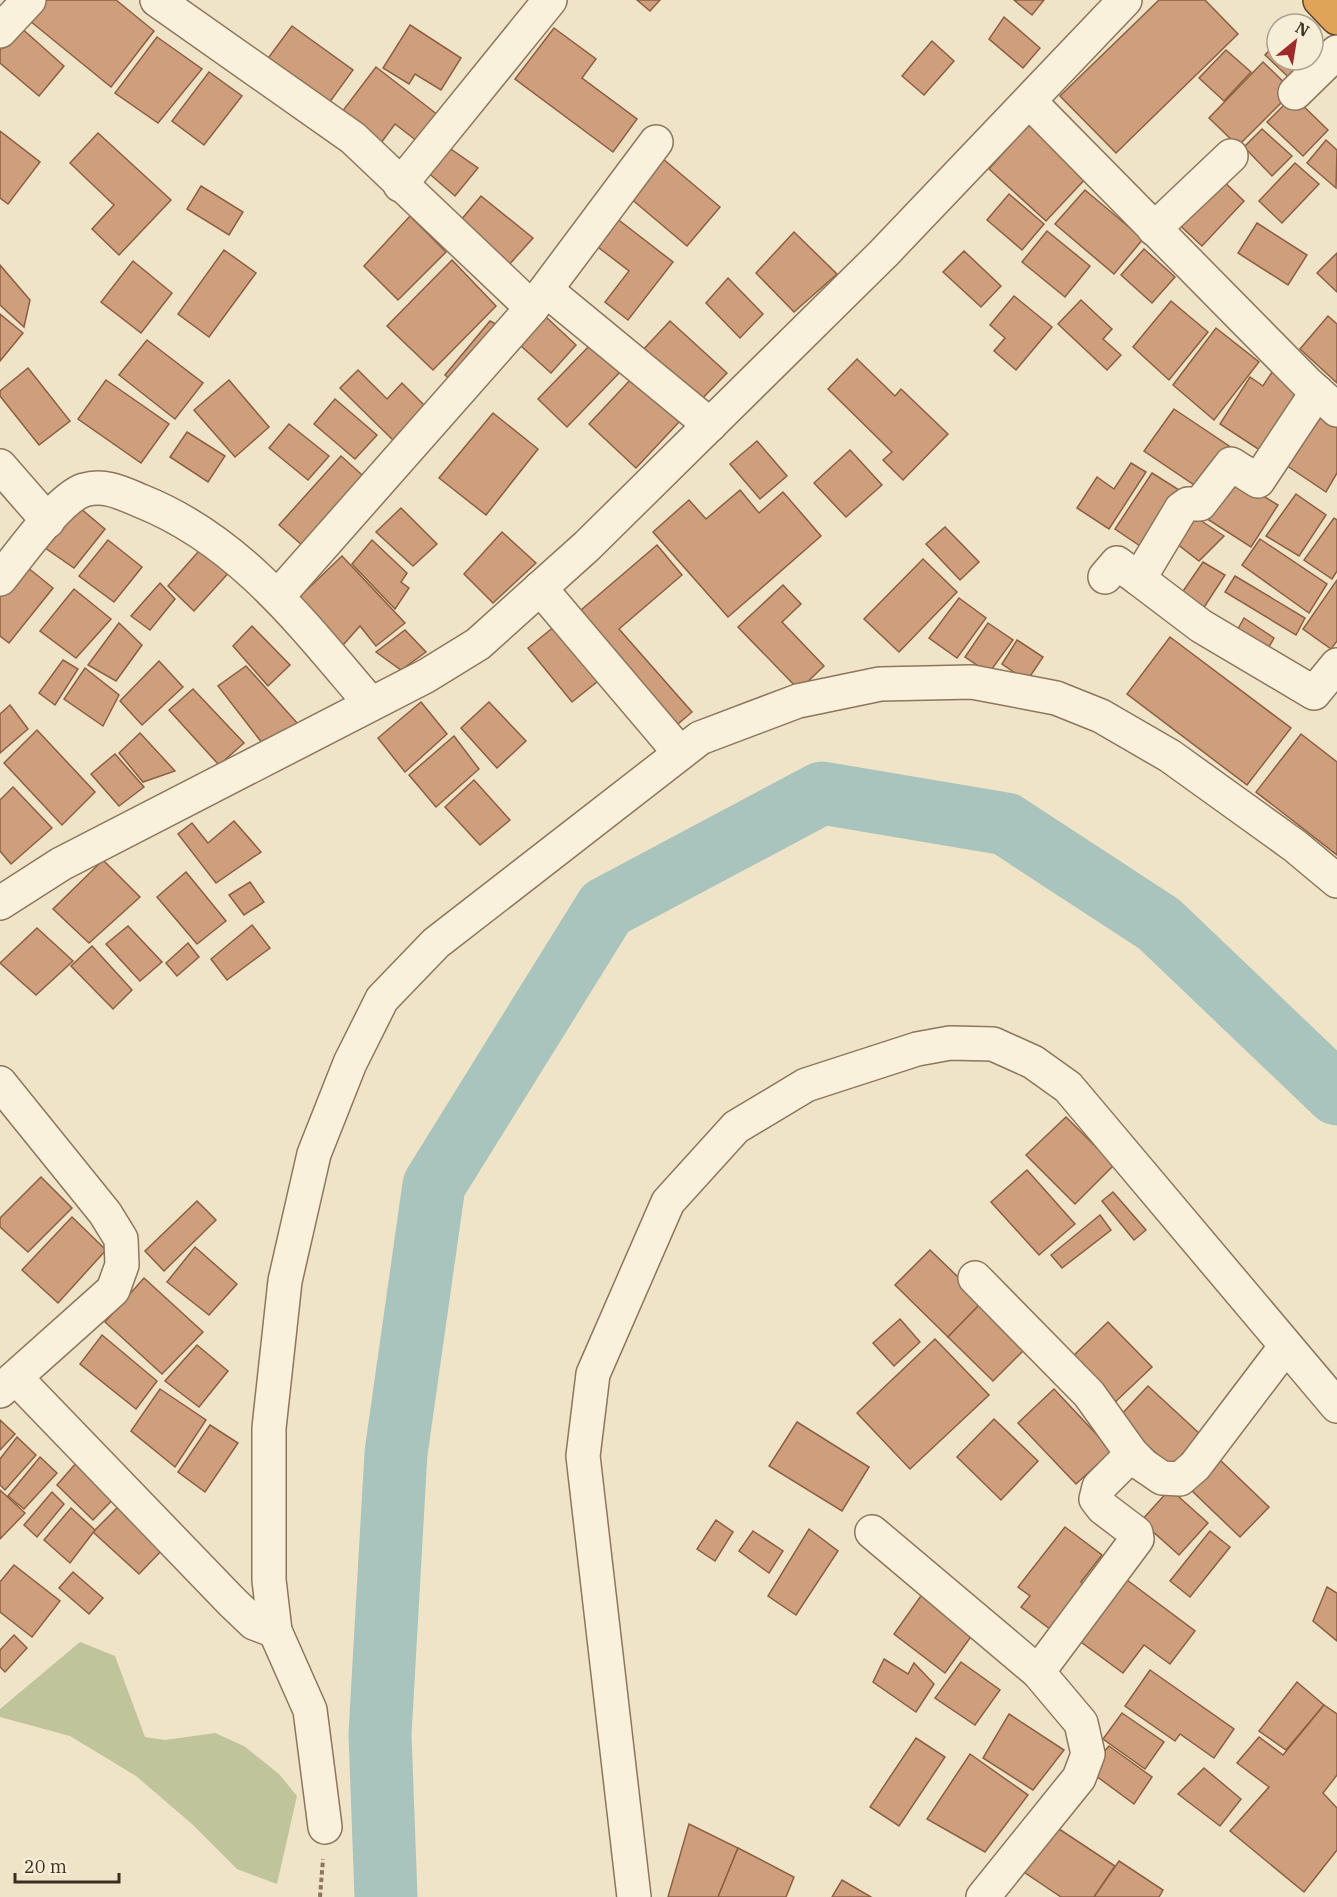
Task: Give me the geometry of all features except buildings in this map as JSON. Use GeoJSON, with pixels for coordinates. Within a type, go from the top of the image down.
{"type":"FeatureCollection","features":[{"type":"Feature","properties":{"kind":"street"},"geometry":{"type":"LineString","coordinates":[[0,32],[30,0]]}},
{"type":"Feature","properties":{"kind":"street"},"geometry":{"type":"LineString","coordinates":[[157,0],[353,138],[400,185],[539,299],[710,425]]}},
{"type":"Feature","properties":{"kind":"street"},"geometry":{"type":"LineString","coordinates":[[400,185],[550,0]]}},
{"type":"Feature","properties":{"kind":"street"},"geometry":{"type":"LineString","coordinates":[[0,903],[61,864],[371,704],[478,644],[540,588],[710,425],[884,253],[1125,0]]}},
{"type":"Feature","properties":{"kind":"street"},"geometry":{"type":"LineString","coordinates":[[1295,93],[1337,52]]}},
{"type":"Feature","properties":{"kind":"street"},"geometry":{"type":"LineString","coordinates":[[1030,102],[1327,401],[1257,481],[1231,464],[1200,504],[1188,504],[1181,509],[1139,579]]}},
{"type":"Feature","properties":{"kind":"street"},"geometry":{"type":"LineString","coordinates":[[278,596],[539,299],[656,142]]}},
{"type":"Feature","properties":{"kind":"street"},"geometry":{"type":"LineString","coordinates":[[1154,229],[1231,156]]}},
{"type":"Feature","properties":{"kind":"street"},"geometry":{"type":"LineString","coordinates":[[0,466],[48,521]]}},
{"type":"Feature","properties":{"kind":"street"},"geometry":{"type":"LineString","coordinates":[[0,579],[59,507],[83,490],[107,487],[155,506],[204,532],[239,559],[278,596],[371,704]]}},
{"type":"Feature","properties":{"kind":"street"},"geometry":{"type":"LineString","coordinates":[[1105,577],[1117,563],[1202,626],[1314,693],[1337,665]]}},
{"type":"Feature","properties":{"kind":"street"},"geometry":{"type":"LineString","coordinates":[[540,588],[680,753]]}},
{"type":"Feature","properties":{"kind":"street"},"geometry":{"type":"LineString","coordinates":[[325,1827],[310,1710],[274,1631],[269,1580],[269,1428],[285,1281],[314,1154],[350,1063],[382,999],[436,943],[700,738],[747,718],[798,701],[868,686],[928,681],[972,682],[1004,687],[1056,698],[1101,716],[1170,756],[1295,846],[1337,881]]}},
{"type":"Feature","properties":{"kind":"street"},"geometry":{"type":"LineString","coordinates":[[634,1897],[583,1456],[593,1374],[668,1202],[736,1127],[806,1085],[917,1049],[950,1043],[993,1044],[1033,1062],[1068,1087],[1337,1406]]}},
{"type":"Feature","properties":{"kind":"street"},"geometry":{"type":"LineString","coordinates":[[0,1083],[105,1213],[121,1239],[122,1265],[113,1290],[8,1385],[254,1623],[274,1631]]}},
{"type":"Feature","properties":{"kind":"street"},"geometry":{"type":"LineString","coordinates":[[975,1278],[1089,1394],[1131,1454],[1162,1478],[1180,1479],[1195,1466],[1286,1346]]}},
{"type":"Feature","properties":{"kind":"street"},"geometry":{"type":"LineString","coordinates":[[1038,1672],[1137,1539],[1134,1532],[1103,1508],[1096,1495],[1099,1487],[1131,1454]]}},
{"type":"Feature","properties":{"kind":"street"},"geometry":{"type":"LineString","coordinates":[[872,1532],[1038,1672],[1081,1723],[1088,1754],[1079,1778],[995,1893]]}},
{"type":"Feature","properties":{"kind":"green space"},"geometry":{"type":"Polygon","coordinates":[[[80,1642],[115,1656],[145,1737],[165,1740],[215,1733],[244,1746],[279,1774],[297,1796],[277,1884],[237,1869],[192,1824],[136,1776],[70,1736],[0,1717],[0,1709],[80,1642]]]}},
{"type":"Feature","properties":{"kind":"waterway"},"geometry":{"type":"LineString","coordinates":[[386,1897],[380,1734],[396,1453],[434,1185],[606,908],[822,793],[1006,824],[1159,924],[1337,1094]]}}]}
